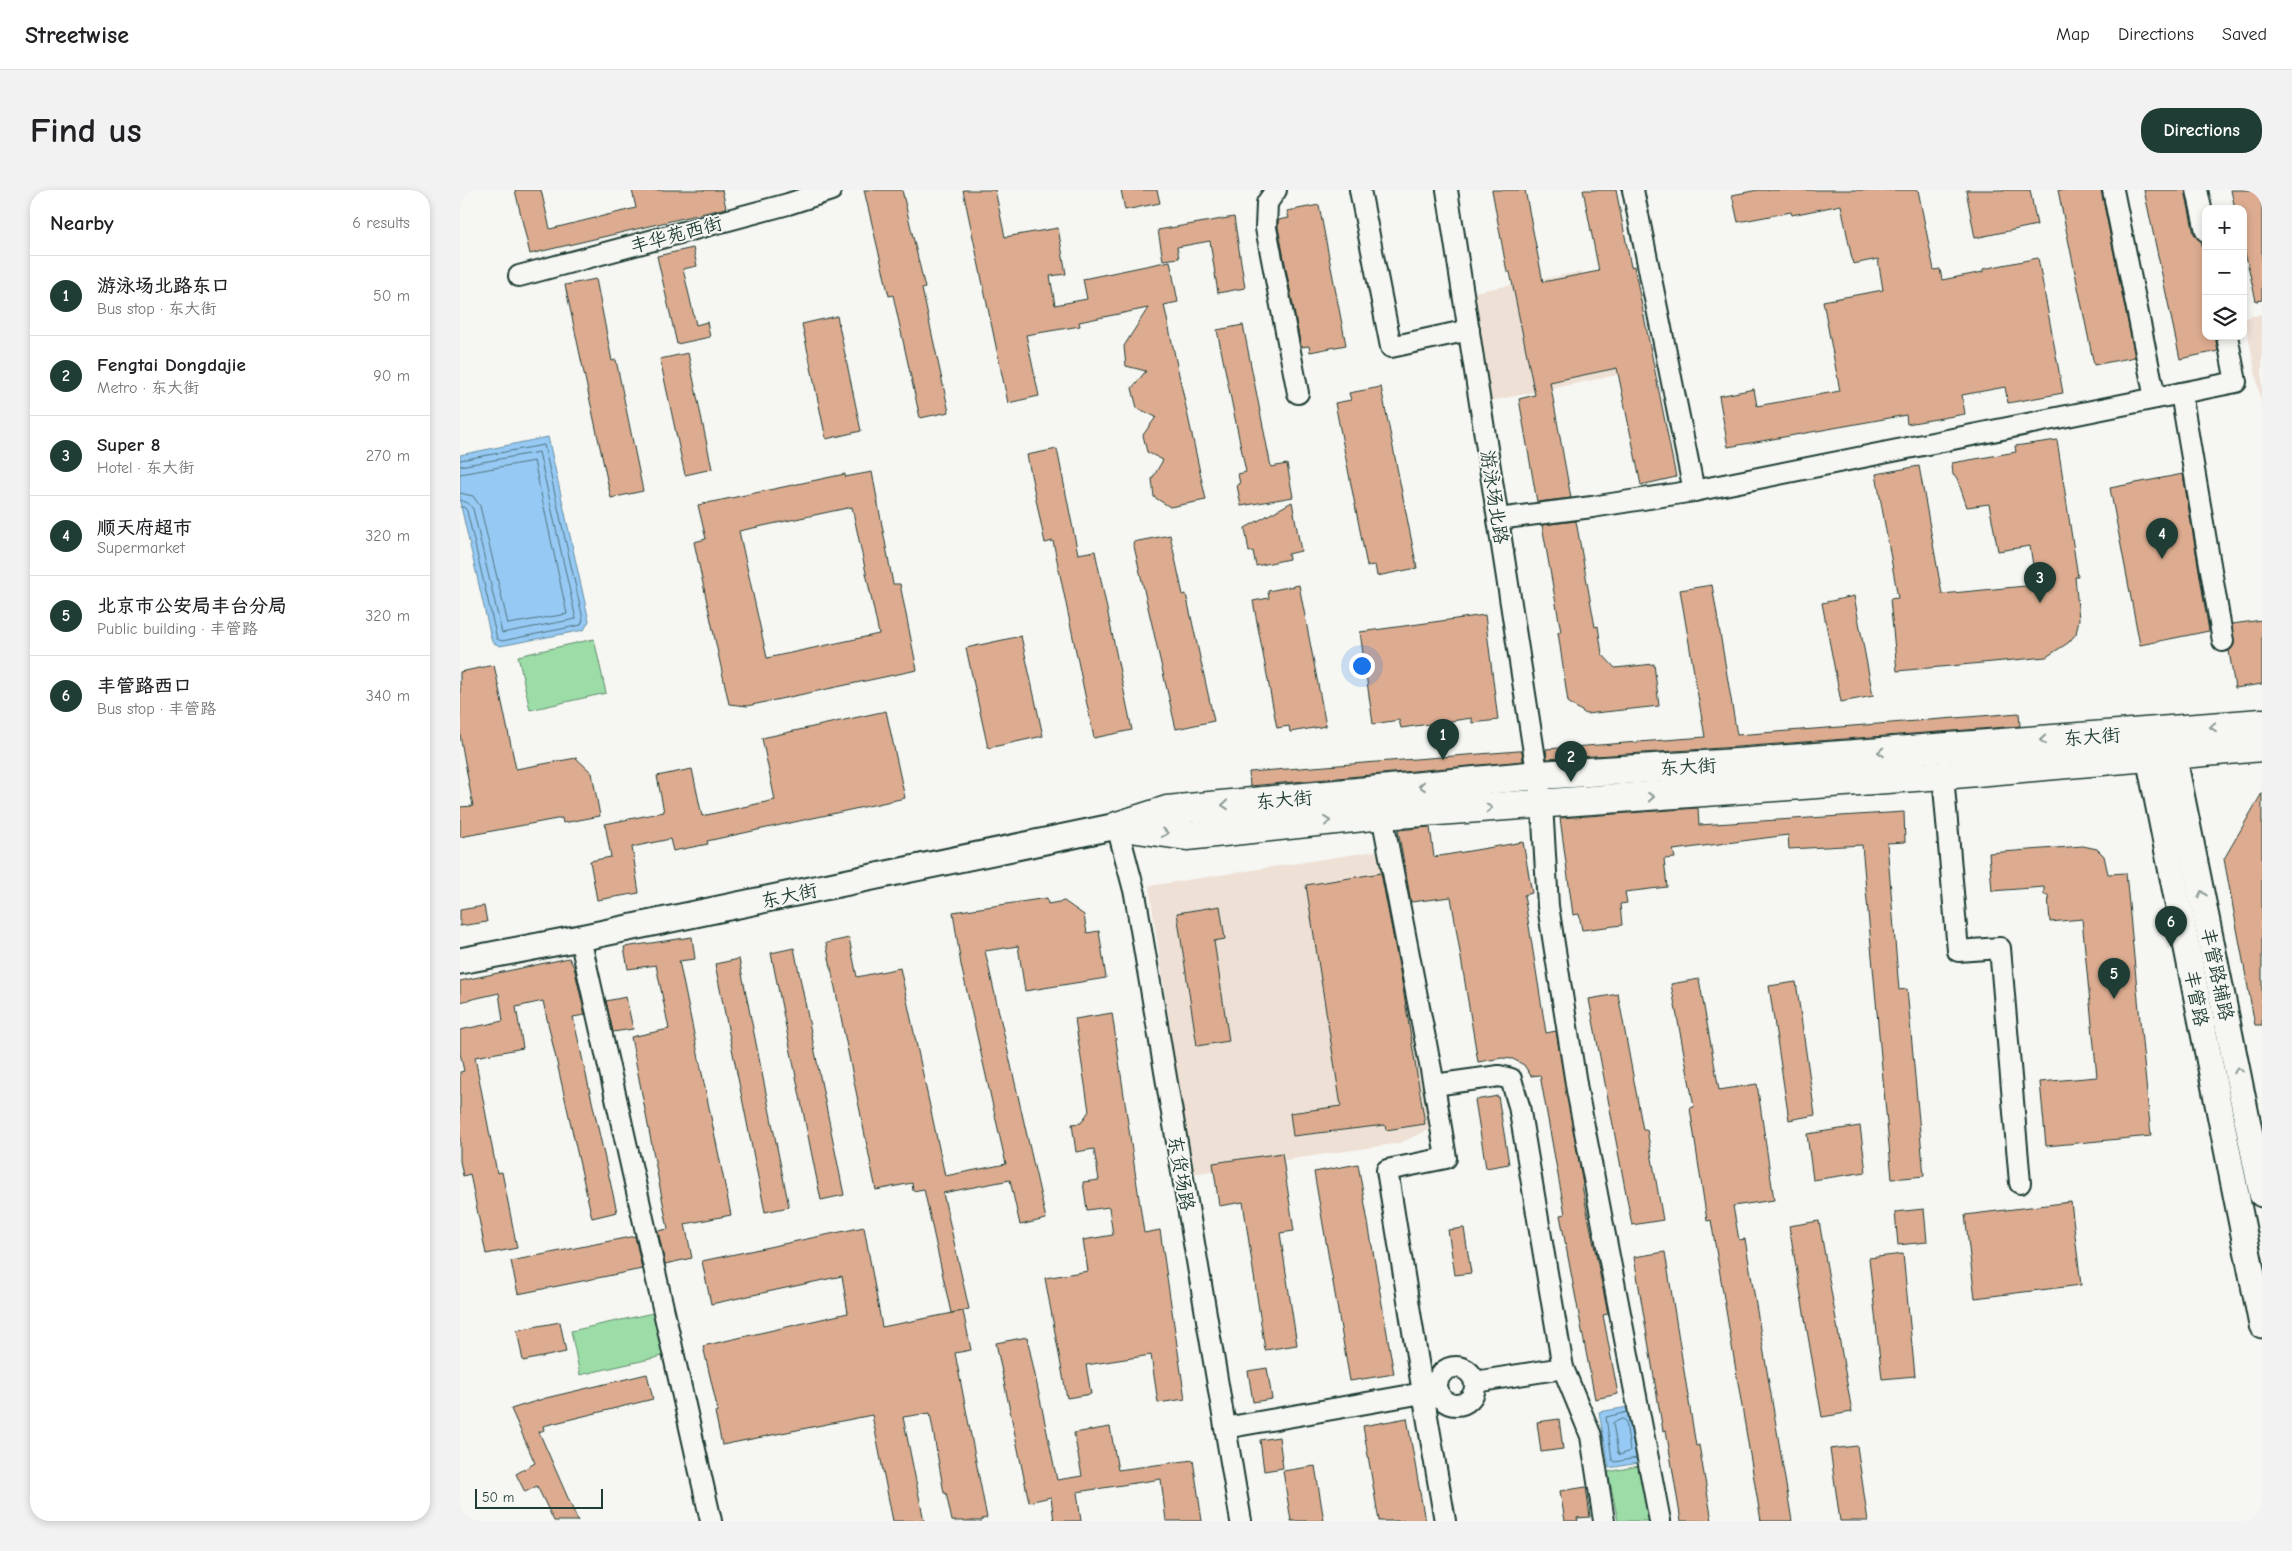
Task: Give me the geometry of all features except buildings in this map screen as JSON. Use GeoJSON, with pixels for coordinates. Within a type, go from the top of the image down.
{"type":"FeatureCollection","features":[{"type":"Feature","properties":{"kind":"main road","name":"东大街"},"geometry":{"type":"LineString","coordinates":[[1117,826],[1187,836],[1382,815],[1943,775],[2155,747],[2262,723]]}},
{"type":"Feature","properties":{"kind":"main road","name":"东大街"},"geometry":{"type":"LineString","coordinates":[[1117,826],[1167,810],[1538,775],[1738,763],[2155,747],[2262,747]]}},
{"type":"Feature","properties":{"kind":"street","name":"丰华苑西街"},"geometry":{"type":"LineString","coordinates":[[519,276],[788,204],[831,190]]}},
{"type":"Feature","properties":{"kind":"street"},"geometry":{"type":"LineString","coordinates":[[1276,190],[1267,203],[1266,228],[1298,393]]}},
{"type":"Feature","properties":{"kind":"street"},"geometry":{"type":"LineString","coordinates":[[1360,190],[1391,347],[1469,330]]}},
{"type":"Feature","properties":{"kind":"street","name":"游泳场北路"},"geometry":{"type":"LineString","coordinates":[[1447,190],[1538,775],[1542,804],[1548,906],[1577,1090],[1660,1521]]}},
{"type":"Feature","properties":{"kind":"street"},"geometry":{"type":"LineString","coordinates":[[1633,190],[1694,491]]}},
{"type":"Feature","properties":{"kind":"street"},"geometry":{"type":"LineString","coordinates":[[2113,190],[2155,398]]}},
{"type":"Feature","properties":{"kind":"street"},"geometry":{"type":"LineString","coordinates":[[2198,190],[2202,210]]}},
{"type":"Feature","properties":{"kind":"street"},"geometry":{"type":"LineString","coordinates":[[1498,518],[1592,507],[1694,491],[2236,382],[2228,340]]}},
{"type":"Feature","properties":{"kind":"street"},"geometry":{"type":"LineString","coordinates":[[2181,393],[2222,641]]}},
{"type":"Feature","properties":{"kind":"street","name":"丰管路辅路"},"geometry":{"type":"LineString","coordinates":[[2155,747],[2248,1118],[2262,1194]]}},
{"type":"Feature","properties":{"kind":"street","name":"丰管路"},"geometry":{"type":"LineString","coordinates":[[2155,747],[2262,1325]]}},
{"type":"Feature","properties":{"kind":"street"},"geometry":{"type":"LineString","coordinates":[[1943,775],[1958,951],[2000,948],[2020,1183]]}},
{"type":"Feature","properties":{"kind":"street"},"geometry":{"type":"LineString","coordinates":[[1382,815],[1434,1085],[1446,1158],[1387,1170],[1431,1391],[1445,1521]]}},
{"type":"Feature","properties":{"kind":"street","name":"东大街"},"geometry":{"type":"LineString","coordinates":[[460,961],[580,938],[1117,826]]}},
{"type":"Feature","properties":{"kind":"street","name":"东货场路"},"geometry":{"type":"LineString","coordinates":[[1117,826],[1135,894],[1241,1521]]}},
{"type":"Feature","properties":{"kind":"street"},"geometry":{"type":"LineString","coordinates":[[580,938],[711,1521]]}},
{"type":"Feature","properties":{"kind":"street"},"geometry":{"type":"LineString","coordinates":[[1434,1085],[1499,1076],[1512,1079],[1519,1106],[1563,1368],[1591,1436],[1604,1521]]}},
{"type":"Feature","properties":{"kind":"street"},"geometry":{"type":"LineString","coordinates":[[2233,1176],[2248,1118]]}},
{"type":"Feature","properties":{"kind":"street"},"geometry":{"type":"LineString","coordinates":[[1431,1391],[1440,1375],[1455,1366],[1466,1369],[1471,1373],[1475,1382],[1563,1368]]}},
{"type":"Feature","properties":{"kind":"street"},"geometry":{"type":"LineString","coordinates":[[1225,1428],[1431,1391]]}},
{"type":"Feature","properties":{"kind":"shaded area"},"geometry":{"type":"Polygon","coordinates":[[[1580,272],[1646,369],[1491,401],[1474,292],[1580,272]]]}},
{"type":"Feature","properties":{"kind":"shaded area"},"geometry":{"type":"Polygon","coordinates":[[[2262,314],[2262,407],[2247,328],[2247,318],[2262,314]]]}},
{"type":"Feature","properties":{"kind":"shaded area"},"geometry":{"type":"Polygon","coordinates":[[[1382,850],[1434,1127],[1400,1143],[1192,1174],[1149,886],[1382,850]]]}},
{"type":"Feature","properties":{"kind":"green space"},"geometry":{"type":"Polygon","coordinates":[[[594,639],[606,693],[530,710],[518,656],[594,639]]]}},
{"type":"Feature","properties":{"kind":"green space"},"geometry":{"type":"Polygon","coordinates":[[[653,1313],[663,1356],[580,1375],[571,1331],[653,1313]]]}},
{"type":"Feature","properties":{"kind":"green space"},"geometry":{"type":"Polygon","coordinates":[[[1644,1465],[1655,1521],[1618,1521],[1608,1472],[1644,1465]]]}},
{"type":"Feature","properties":{"kind":"water"},"geometry":{"type":"Polygon","coordinates":[[[548,437],[589,621],[584,630],[500,646],[492,642],[460,502],[460,455],[548,437]]]}},
{"type":"Feature","properties":{"kind":"water"},"geometry":{"type":"Polygon","coordinates":[[[1634,1406],[1644,1462],[1609,1468],[1599,1412],[1634,1406]]]}},
{"type":"Feature","properties":{"kind":"place","name":"顺天府超市"},"geometry":{"type":"Point","coordinates":[2162,559]}},
{"type":"Feature","properties":{"kind":"place","name":"Super 8"},"geometry":{"type":"Point","coordinates":[2040,603]}},
{"type":"Feature","properties":{"kind":"place","name":"游泳场北路东口"},"geometry":{"type":"Point","coordinates":[1443,760]}},
{"type":"Feature","properties":{"kind":"place","name":"Fengtai Dongdajie"},"geometry":{"type":"Point","coordinates":[1571,782]}},
{"type":"Feature","properties":{"kind":"place","name":"丰管路西口"},"geometry":{"type":"Point","coordinates":[2171,947]}},
{"type":"Feature","properties":{"kind":"place","name":"北京市公安局丰台分局"},"geometry":{"type":"Point","coordinates":[2114,999]}}]}
